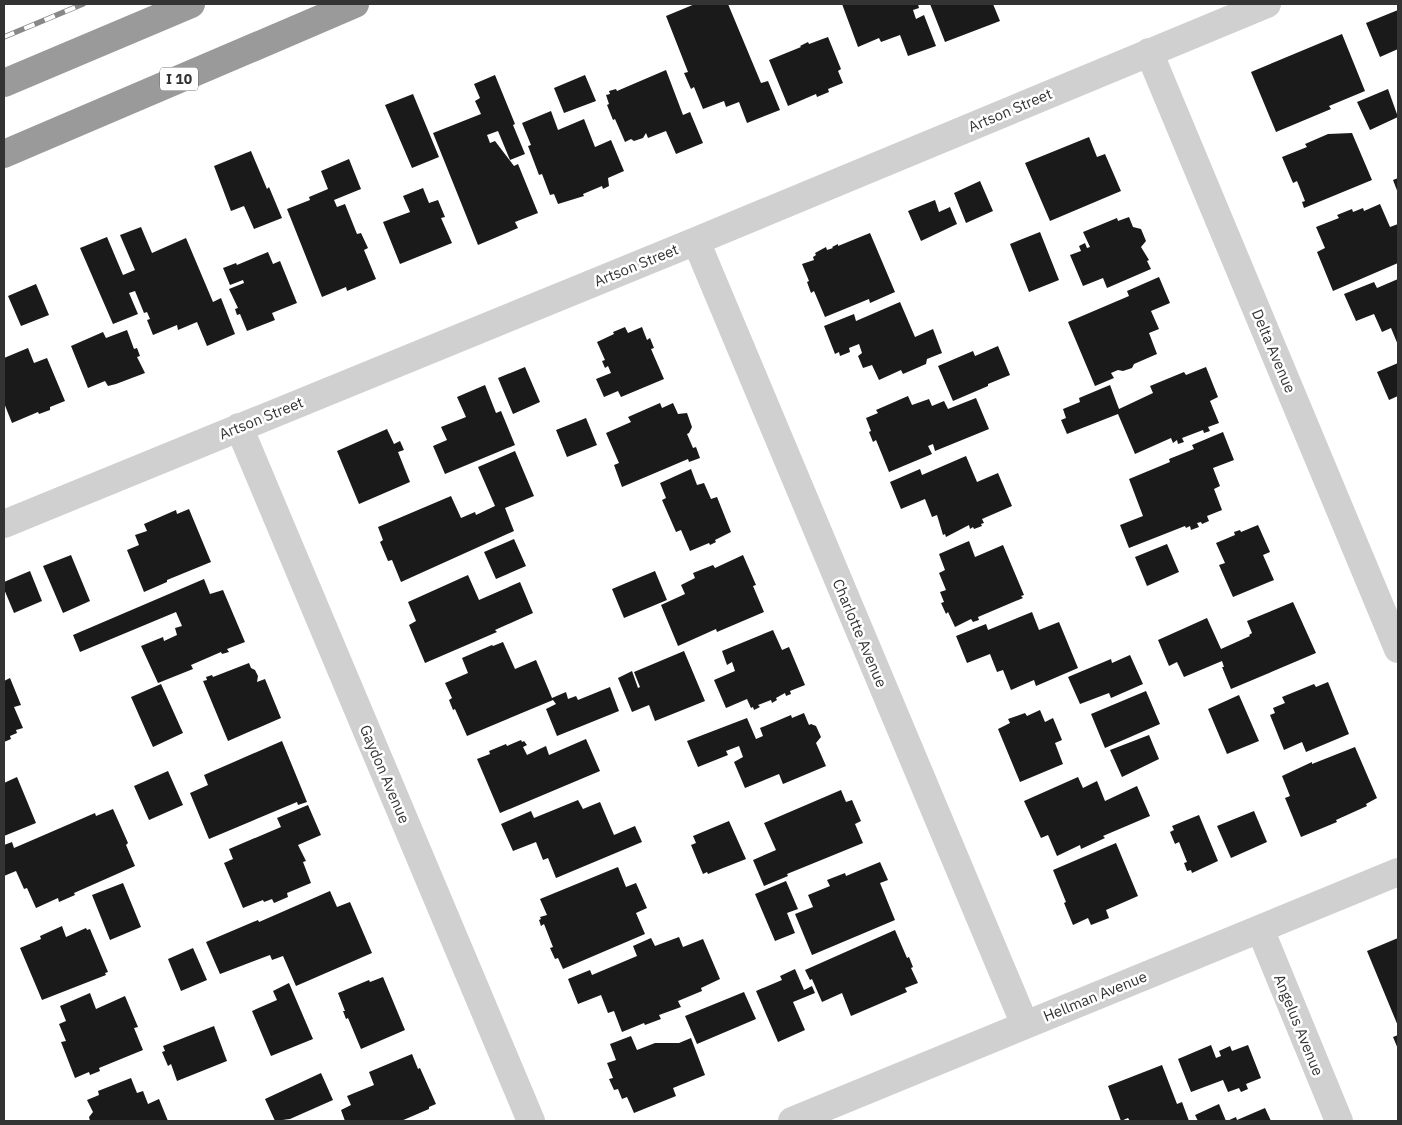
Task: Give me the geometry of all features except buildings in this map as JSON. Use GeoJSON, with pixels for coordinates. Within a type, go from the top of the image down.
{"type":"FeatureCollection","features":[{"type":"Feature","properties":{"kind":"highway"},"geometry":{"type":"LineString","coordinates":[[4,83],[191,4]]}},
{"type":"Feature","properties":{"kind":"highway","name":"I 10"},"geometry":{"type":"LineString","coordinates":[[4,154],[355,4]]}},
{"type":"Feature","properties":{"kind":"street","name":"Artson Street"},"geometry":{"type":"LineString","coordinates":[[4,524],[696,241],[1266,4]]}},
{"type":"Feature","properties":{"kind":"street","name":"Delta Avenue"},"geometry":{"type":"LineString","coordinates":[[1149,52],[1398,649]]}},
{"type":"Feature","properties":{"kind":"street","name":"Charlotte Avenue"},"geometry":{"type":"LineString","coordinates":[[696,241],[1025,1025]]}},
{"type":"Feature","properties":{"kind":"street","name":"Gaydon Avenue"},"geometry":{"type":"LineString","coordinates":[[239,427],[530,1121]]}},
{"type":"Feature","properties":{"kind":"street","name":"Hellman Avenue"},"geometry":{"type":"LineString","coordinates":[[792,1121],[1398,872]]}},
{"type":"Feature","properties":{"kind":"street","name":"Angelus Avenue"},"geometry":{"type":"LineString","coordinates":[[1260,929],[1339,1121]]}},
{"type":"Feature","properties":{"kind":"railway"},"geometry":{"type":"LineString","coordinates":[[4,37],[83,4]]}}]}
